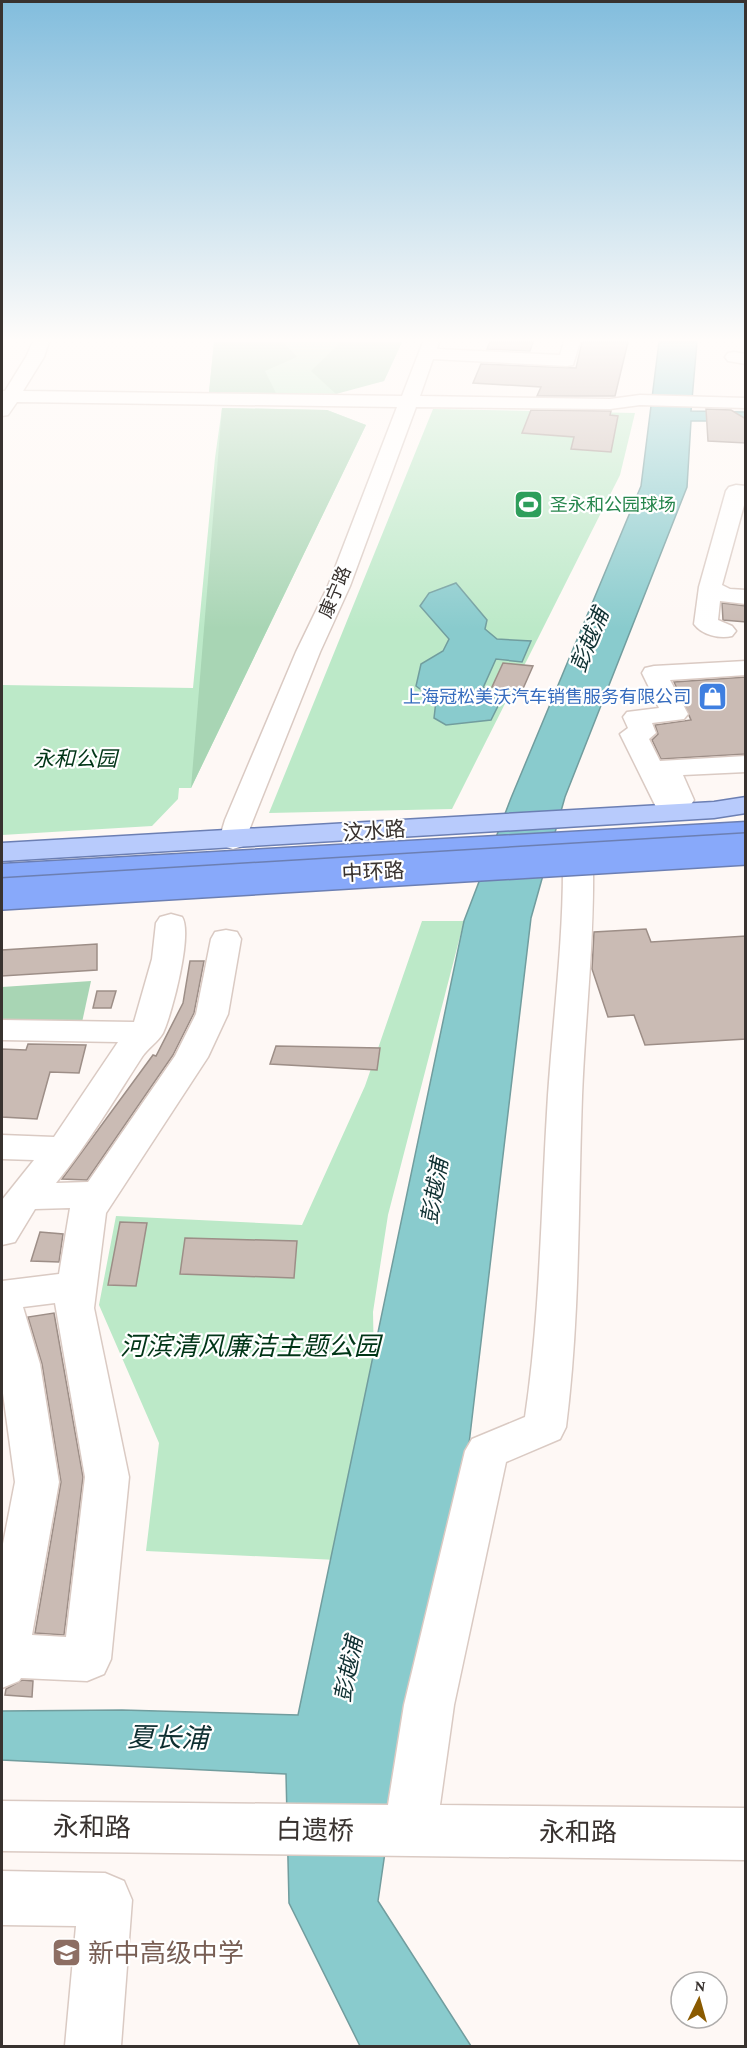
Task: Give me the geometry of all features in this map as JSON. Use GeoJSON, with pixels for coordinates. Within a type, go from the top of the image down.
{"type":"FeatureCollection","features":[{"type":"Feature","properties":{"kind":"highway","name":"中环路"},"geometry":{"type":"LineString","coordinates":[[2,873],[746,830]]}},
{"type":"Feature","properties":{"kind":"highway","name":"中环路"},"geometry":{"type":"LineString","coordinates":[[2,894],[745,851]]}},
{"type":"Feature","properties":{"kind":"main road","name":"汶水路"},"geometry":{"type":"LineString","coordinates":[[2,904],[149,896],[440,855],[576,818],[746,809]]}},
{"type":"Feature","properties":{"kind":"main road","name":"汶水路"},"geometry":{"type":"LineString","coordinates":[[2,852],[233,840],[440,855],[576,860],[745,851]]}},
{"type":"Feature","properties":{"kind":"main road","name":"汶水路"},"geometry":{"type":"LineString","coordinates":[[2,879],[440,855]]}},
{"type":"Feature","properties":{"kind":"main road","name":"汶水路"},"geometry":{"type":"LineString","coordinates":[[2,888],[440,855]]}},
{"type":"Feature","properties":{"kind":"main road"},"geometry":{"type":"LineString","coordinates":[[440,855],[576,860]]}},
{"type":"Feature","properties":{"kind":"main road"},"geometry":{"type":"LineString","coordinates":[[58,885],[149,896]]}},
{"type":"Feature","properties":{"kind":"street","name":"康宁路"},"geometry":{"type":"LineString","coordinates":[[233,840],[239,820],[309,652],[339,586],[393,438]]}},
{"type":"Feature","properties":{"kind":"street"},"geometry":{"type":"LineString","coordinates":[[724,631],[706,624],[710,587],[736,491],[746,492]]}},
{"type":"Feature","properties":{"kind":"street"},"geometry":{"type":"LineString","coordinates":[[710,587],[730,597],[746,597]]}},
{"type":"Feature","properties":{"kind":"street"},"geometry":{"type":"LineString","coordinates":[[674,796],[633,734],[643,733],[636,717],[675,714],[654,673],[746,668]]}},
{"type":"Feature","properties":{"kind":"street"},"geometry":{"type":"LineString","coordinates":[[674,796],[666,768],[746,764]]}},
{"type":"Feature","properties":{"kind":"street"},"geometry":{"type":"LineString","coordinates":[[674,796],[746,780]]}},
{"type":"Feature","properties":{"kind":"street"},"geometry":{"type":"LineString","coordinates":[[410,1831],[429,1705],[486,1451],[545,1427],[554,1368],[565,1093],[573,1001],[576,860]]}},
{"type":"Feature","properties":{"kind":"street"},"geometry":{"type":"LineString","coordinates":[[8,1219],[64,1149],[133,1045],[147,1032],[168,959],[171,922]]}},
{"type":"Feature","properties":{"kind":"street"},"geometry":{"type":"LineString","coordinates":[[78,1286],[3,1310],[19,1364],[15,1423],[37,1482],[13,1551],[3,1661],[87,1659],[107,1477],[74,1308],[78,1286],[87,1212],[191,1057],[212,1014],[226,939]]}},
{"type":"Feature","properties":{"kind":"street"},"geometry":{"type":"LineString","coordinates":[[2,1030],[147,1032]]}},
{"type":"Feature","properties":{"kind":"street"},"geometry":{"type":"LineString","coordinates":[[2,1147],[64,1149]]}},
{"type":"Feature","properties":{"kind":"street"},"geometry":{"type":"LineString","coordinates":[[8,1219],[99,1195]]}},
{"type":"Feature","properties":{"kind":"street","name":"永和路"},"geometry":{"type":"LineString","coordinates":[[2,1826],[219,1828]]}},
{"type":"Feature","properties":{"kind":"street","name":"白遗桥"},"geometry":{"type":"LineString","coordinates":[[219,1828],[410,1831]]}},
{"type":"Feature","properties":{"kind":"street","name":"永和路"},"geometry":{"type":"LineString","coordinates":[[410,1831],[746,1834]]}},
{"type":"Feature","properties":{"kind":"street"},"geometry":{"type":"LineString","coordinates":[[2,1898],[105,1900],[93,2046]]}},
{"type":"Feature","properties":{"kind":"green space","name":"永和公园"},"geometry":{"type":"Polygon","coordinates":[[[218,438],[360,438],[191,788],[179,788],[178,799],[152,826],[2,835],[2,685],[193,688],[218,438]]]}},
{"type":"Feature","properties":{"kind":"green space"},"geometry":{"type":"Polygon","coordinates":[[[220,438],[360,438],[191,788],[220,438]]]}},
{"type":"Feature","properties":{"kind":"green space"},"geometry":{"type":"Polygon","coordinates":[[[421,438],[629,438],[620,475],[452,809],[269,813],[421,438]]]}},
{"type":"Feature","properties":{"kind":"green space","name":"河滨清风廉洁主题公园"},"geometry":{"type":"Polygon","coordinates":[[[422,921],[464,921],[388,1215],[373,1312],[375,1413],[337,1560],[146,1551],[159,1443],[99,1305],[116,1216],[302,1225],[365,1086],[422,921]]]}},
{"type":"Feature","properties":{"kind":"green space"},"geometry":{"type":"Polygon","coordinates":[[[91,981],[81,1027],[2,1026],[2,987],[91,981]]]}},
{"type":"Feature","properties":{"kind":"water"},"geometry":{"type":"Polygon","coordinates":[[[647,438],[690,438],[687,487],[565,797],[531,918],[469,1444],[395,1783],[378,1901],[471,2046],[360,2046],[289,1903],[286,1774],[2,1760],[2,1711],[122,1710],[298,1715],[464,921],[511,798],[641,486],[647,438]]]}},
{"type":"Feature","properties":{"kind":"water"},"geometry":{"type":"Polygon","coordinates":[[[456,583],[487,620],[485,629],[497,639],[531,641],[522,662],[496,659],[483,688],[505,692],[491,720],[446,725],[434,718],[436,701],[416,686],[421,664],[443,651],[449,639],[420,606],[429,593],[456,583]]]}},
{"type":"Feature","properties":{"kind":"building"},"geometry":{"type":"Polygon","coordinates":[[[574,438],[614,438],[611,452],[571,449],[574,438]]]}},
{"type":"Feature","properties":{"kind":"building"},"geometry":{"type":"Polygon","coordinates":[[[708,438],[746,438],[746,443],[708,441],[708,438]]]}},
{"type":"Feature","properties":{"kind":"building"},"geometry":{"type":"Polygon","coordinates":[[[722,603],[746,606],[746,622],[723,620],[722,603]]]}},
{"type":"Feature","properties":{"kind":"building"},"geometry":{"type":"Polygon","coordinates":[[[503,663],[533,666],[522,691],[492,687],[503,663]]]}},
{"type":"Feature","properties":{"kind":"building","name":"上海冠松美沃汽车销售服务有限公司"},"geometry":{"type":"Polygon","coordinates":[[[746,677],[746,754],[661,759],[652,740],[658,734],[655,725],[691,720],[674,682],[746,677]]]}},
{"type":"Feature","properties":{"kind":"building"},"geometry":{"type":"Polygon","coordinates":[[[646,929],[651,942],[746,936],[746,1039],[645,1045],[634,1015],[608,1017],[592,969],[594,932],[646,929]]]}},
{"type":"Feature","properties":{"kind":"building"},"geometry":{"type":"Polygon","coordinates":[[[97,944],[97,970],[2,976],[2,950],[97,944]]]}},
{"type":"Feature","properties":{"kind":"building"},"geometry":{"type":"Polygon","coordinates":[[[190,961],[204,961],[194,1013],[173,1055],[87,1180],[62,1179],[153,1055],[156,1056],[183,1003],[190,961]]]}},
{"type":"Feature","properties":{"kind":"building"},"geometry":{"type":"Polygon","coordinates":[[[97,991],[116,991],[111,1008],[93,1008],[97,991]]]}},
{"type":"Feature","properties":{"kind":"building"},"geometry":{"type":"Polygon","coordinates":[[[28,1044],[86,1045],[79,1073],[50,1072],[37,1119],[2,1117],[2,1049],[26,1050],[28,1044]]]}},
{"type":"Feature","properties":{"kind":"building"},"geometry":{"type":"Polygon","coordinates":[[[276,1046],[380,1048],[377,1070],[270,1064],[276,1046]]]}},
{"type":"Feature","properties":{"kind":"building"},"geometry":{"type":"Polygon","coordinates":[[[120,1222],[147,1223],[136,1286],[108,1285],[120,1222]]]}},
{"type":"Feature","properties":{"kind":"building"},"geometry":{"type":"Polygon","coordinates":[[[40,1232],[63,1234],[59,1262],[31,1261],[40,1232]]]}},
{"type":"Feature","properties":{"kind":"building"},"geometry":{"type":"Polygon","coordinates":[[[185,1238],[297,1241],[294,1278],[180,1274],[185,1238]]]}},
{"type":"Feature","properties":{"kind":"building"},"geometry":{"type":"Polygon","coordinates":[[[54,1313],[83,1477],[64,1635],[35,1633],[61,1482],[42,1364],[28,1317],[54,1313]]]}},
{"type":"Feature","properties":{"kind":"building"},"geometry":{"type":"Polygon","coordinates":[[[22,1680],[33,1681],[32,1697],[5,1695],[6,1689],[22,1680]]]}},
{"type":"Feature","properties":{"kind":"place","name":"圣永和公园球场"},"geometry":{"type":"Point","coordinates":[529,505]}},
{"type":"Feature","properties":{"kind":"place","name":"上海冠松美沃汽车销售服务有限公司"},"geometry":{"type":"Point","coordinates":[712,697]}},
{"type":"Feature","properties":{"kind":"place","name":"新中高级中学"},"geometry":{"type":"Point","coordinates":[67,1953]}},
{"type":"Feature","properties":{"kind":"water label","name":"彭越浦"},"geometry":{"type":"Point","coordinates":[589,640]}},
{"type":"Feature","properties":{"kind":"water label","name":"彭越浦"},"geometry":{"type":"Point","coordinates":[434,1191]}},
{"type":"Feature","properties":{"kind":"water label","name":"彭越浦"},"geometry":{"type":"Point","coordinates":[348,1669]}},
{"type":"Feature","properties":{"kind":"water label","name":"夏长浦"},"geometry":{"type":"Point","coordinates":[168,1738]}}]}
